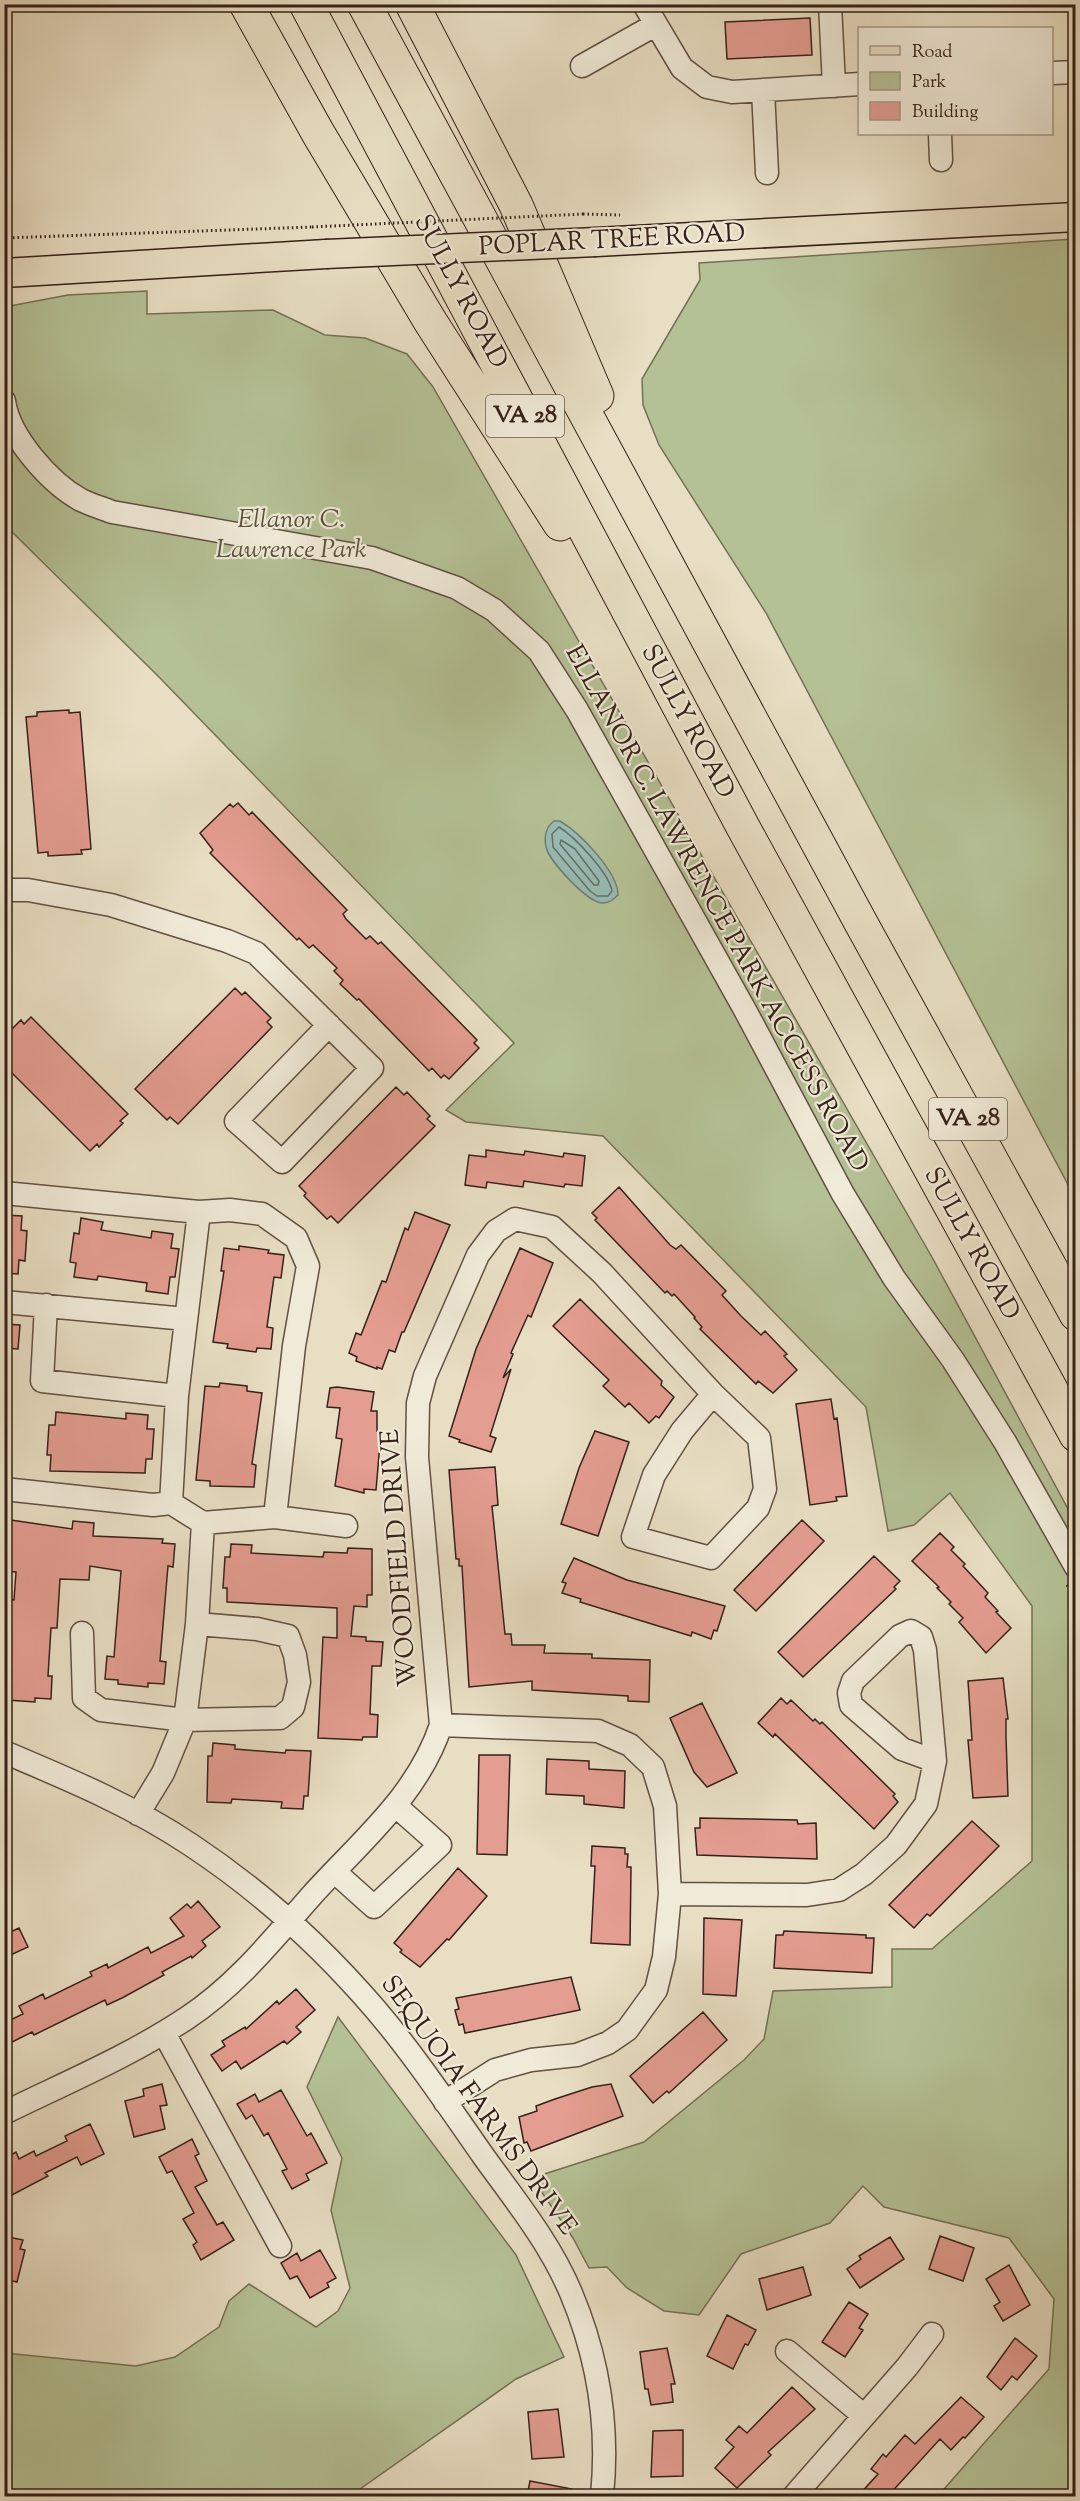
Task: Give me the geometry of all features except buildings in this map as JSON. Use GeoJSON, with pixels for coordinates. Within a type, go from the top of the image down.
{"type":"FeatureCollection","features":[{"type":"Feature","properties":{"kind":"highway"},"geometry":{"type":"LineString","coordinates":[[246,4],[318,133],[430,321],[536,484],[743,827]]}},
{"type":"Feature","properties":{"kind":"highway","name":"SULLY ROAD"},"geometry":{"type":"LineString","coordinates":[[306,4],[743,827],[1076,1435]]}},
{"type":"Feature","properties":{"kind":"highway","name":"SULLY ROAD"},"geometry":{"type":"LineString","coordinates":[[364,4],[1076,1314]]}},
{"type":"Feature","properties":{"kind":"highway"},"geometry":{"type":"LineString","coordinates":[[412,4],[516,206],[613,434],[731,683]]}},
{"type":"Feature","properties":{"kind":"main road","name":"POPLAR TREE ROAD"},"geometry":{"type":"LineString","coordinates":[[4,273],[326,254],[1076,217]]}},
{"type":"Feature","properties":{"kind":"street"},"geometry":{"type":"LineString","coordinates":[[644,4],[675,59],[698,82],[732,92],[858,84]]}},
{"type":"Feature","properties":{"kind":"street"},"geometry":{"type":"LineString","coordinates":[[830,4],[834,86]]}},
{"type":"Feature","properties":{"kind":"street"},"geometry":{"type":"LineString","coordinates":[[582,66],[655,24]]}},
{"type":"Feature","properties":{"kind":"street"},"geometry":{"type":"LineString","coordinates":[[1053,73],[1076,72]]}},
{"type":"Feature","properties":{"kind":"street"},"geometry":{"type":"LineString","coordinates":[[763,90],[767,172]]}},
{"type":"Feature","properties":{"kind":"street"},"geometry":{"type":"LineString","coordinates":[[940,135],[941,160]]}},
{"type":"Feature","properties":{"kind":"street","name":"ELLANOR C. LAWRENCE PARK ACCESS ROAD"},"geometry":{"type":"LineString","coordinates":[[4,401],[14,427],[31,455],[42,469],[81,500],[112,512],[372,558],[410,570],[457,588],[494,610],[539,651],[578,710],[740,1000],[843,1194],[894,1278],[953,1360],[1005,1442],[1070,1574]]}},
{"type":"Feature","properties":{"kind":"street"},"geometry":{"type":"LineString","coordinates":[[4,890],[28,890],[111,905],[256,953],[329,1025],[372,1068],[282,1162],[236,1121],[329,1025]]}},
{"type":"Feature","properties":{"kind":"street"},"geometry":{"type":"LineString","coordinates":[[4,1193],[199,1212],[230,1210],[262,1215],[296,1238],[308,1266],[294,1346],[275,1517]]}},
{"type":"Feature","properties":{"kind":"street"},"geometry":{"type":"LineString","coordinates":[[171,1503],[177,1396],[199,1212]]}},
{"type":"Feature","properties":{"kind":"street","name":"WOODFIELD DRIVE"},"geometry":{"type":"LineString","coordinates":[[4,2113],[164,2033],[217,1996],[290,1922],[396,1806],[432,1752],[441,1725],[417,1457],[418,1403],[425,1376],[478,1255],[496,1231],[515,1218],[552,1227],[602,1272],[713,1394],[759,1438],[765,1489],[759,1508],[711,1558],[633,1537],[654,1475],[682,1431],[713,1394]]}},
{"type":"Feature","properties":{"kind":"street"},"geometry":{"type":"LineString","coordinates":[[4,1302],[186,1319]]}},
{"type":"Feature","properties":{"kind":"street"},"geometry":{"type":"LineString","coordinates":[[46,1305],[42,1381],[177,1396]]}},
{"type":"Feature","properties":{"kind":"street"},"geometry":{"type":"LineString","coordinates":[[4,1489],[153,1505],[171,1503],[203,1523],[275,1517],[346,1526]]}},
{"type":"Feature","properties":{"kind":"street"},"geometry":{"type":"LineString","coordinates":[[138,1814],[163,1773],[185,1720],[196,1624],[203,1523]]}},
{"type":"Feature","properties":{"kind":"street"},"geometry":{"type":"LineString","coordinates":[[82,1634],[84,1698],[101,1710],[185,1720],[280,1718],[293,1707],[299,1682],[295,1655],[288,1636],[257,1629],[196,1624]]}},
{"type":"Feature","properties":{"kind":"street"},"geometry":{"type":"LineString","coordinates":[[670,1894],[807,1895],[839,1890],[864,1874],[896,1845],[926,1804],[935,1761],[925,1650],[921,1637],[911,1631],[900,1636],[853,1681],[849,1693],[851,1705],[902,1749],[935,1761]]}},
{"type":"Feature","properties":{"kind":"street"},"geometry":{"type":"LineString","coordinates":[[441,1725],[598,1731],[630,1745],[653,1767],[665,1806],[670,1894],[664,1957],[656,1990],[627,2030],[608,2043],[578,2055],[531,2060],[495,2070],[445,2102]]}},
{"type":"Feature","properties":{"kind":"street","name":"SEQUOIA FARMS DRIVE"},"geometry":{"type":"LineString","coordinates":[[4,1752],[80,1784],[191,1845],[290,1922],[326,1955],[377,2011],[544,2241],[571,2292],[594,2362],[601,2402],[604,2439],[602,2496]]}},
{"type":"Feature","properties":{"kind":"street"},"geometry":{"type":"LineString","coordinates":[[335,1872],[374,1907],[440,1845],[396,1806]]}},
{"type":"Feature","properties":{"kind":"street"},"geometry":{"type":"LineString","coordinates":[[164,2033],[280,2246]]}},
{"type":"Feature","properties":{"kind":"street"},"geometry":{"type":"LineString","coordinates":[[794,2496],[932,2334]]}},
{"type":"Feature","properties":{"kind":"street"},"geometry":{"type":"LineString","coordinates":[[787,2351],[864,2416]]}},
{"type":"Feature","properties":{"kind":"path"},"geometry":{"type":"LineString","coordinates":[[4,238],[312,228],[583,214]]}},
{"type":"Feature","properties":{"kind":"path"},"geometry":{"type":"LineString","coordinates":[[1070,1574],[1076,1601]]}},
{"type":"Feature","properties":{"kind":"green space"},"geometry":{"type":"Polygon","coordinates":[[[1076,239],[1075,1198],[766,613],[659,445],[643,405],[642,379],[700,280],[699,263],[1076,239]]]}},
{"type":"Feature","properties":{"kind":"green space","name":"Ellanor C. Lawrence Park"},"geometry":{"type":"Polygon","coordinates":[[[147,291],[147,314],[273,310],[325,335],[365,338],[407,354],[433,387],[933,1259],[1075,1522],[1075,2496],[938,2496],[1049,2369],[1054,2299],[1009,2238],[884,2207],[863,2186],[830,2223],[741,2254],[699,2315],[664,2311],[627,2288],[607,2267],[589,2268],[573,2238],[532,2178],[644,2142],[744,2060],[764,2039],[773,1991],[892,1987],[892,1949],[932,1949],[1032,1861],[1032,1606],[950,1493],[914,1525],[888,1531],[866,1407],[603,1136],[466,1122],[446,1110],[514,1043],[158,676],[5,525],[4,307],[68,295],[147,291]]]}},
{"type":"Feature","properties":{"kind":"green space"},"geometry":{"type":"Polygon","coordinates":[[[338,2017],[516,2255],[564,2357],[516,2379],[350,2496],[5,2496],[5,2353],[136,2366],[175,2357],[219,2327],[229,2301],[249,2284],[316,2327],[338,2311],[350,2288],[331,2210],[342,2158],[307,2087],[338,2017]]]}},
{"type":"Feature","properties":{"kind":"water"},"geometry":{"type":"Polygon","coordinates":[[[554,821],[560,821],[578,834],[605,865],[616,886],[618,895],[613,900],[602,903],[587,896],[554,862],[545,840],[547,829],[554,821]]]}}]}
